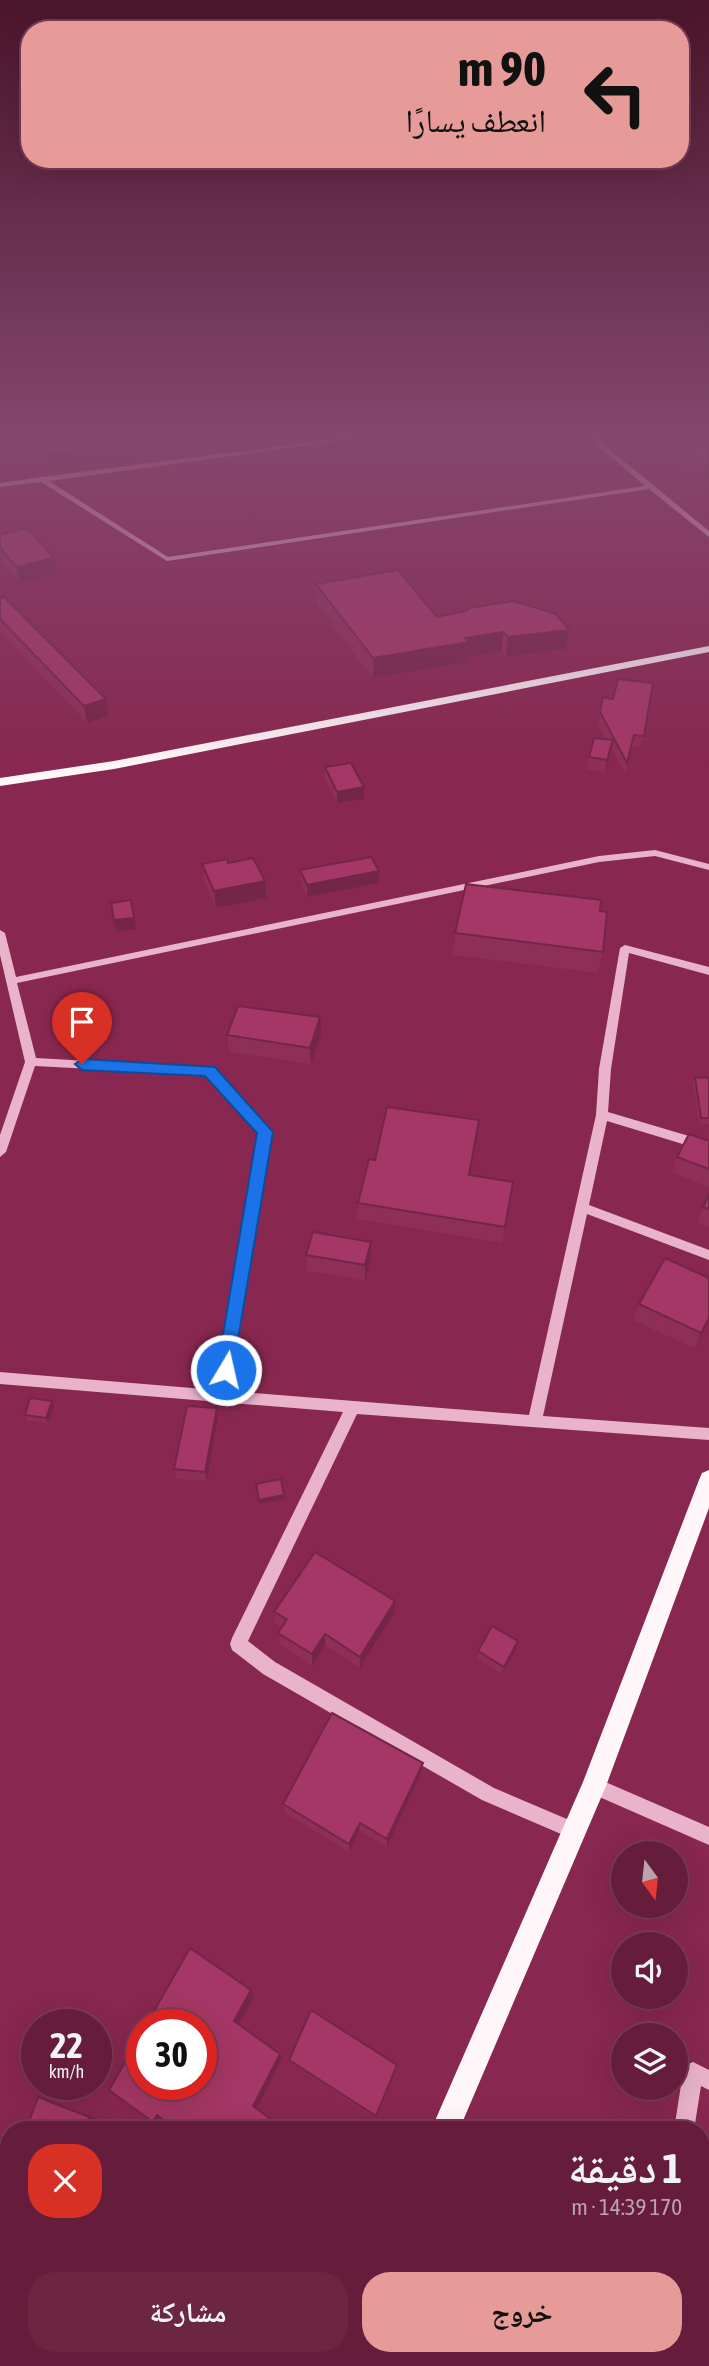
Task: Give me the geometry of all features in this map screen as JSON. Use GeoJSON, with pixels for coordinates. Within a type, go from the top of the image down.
{"type":"FeatureCollection","features":[{"type":"Feature","properties":{"kind":"main road"},"geometry":{"type":"LineString","coordinates":[[0,782],[114,765],[709,649]]}},
{"type":"Feature","properties":{"kind":"main road"},"geometry":{"type":"LineString","coordinates":[[449,2121],[594,1786],[709,1480]]}},
{"type":"Feature","properties":{"kind":"street"},"geometry":{"type":"LineString","coordinates":[[146,545],[167,559],[258,545]]}},
{"type":"Feature","properties":{"kind":"street"},"geometry":{"type":"LineString","coordinates":[[12,981],[599,859],[655,853],[709,867]]}},
{"type":"Feature","properties":{"kind":"street"},"geometry":{"type":"LineString","coordinates":[[0,933],[31,1062],[0,1152]]}},
{"type":"Feature","properties":{"kind":"street"},"geometry":{"type":"LineString","coordinates":[[535,1422],[602,1115],[605,1069],[625,948],[708,969]]}},
{"type":"Feature","properties":{"kind":"street"},"geometry":{"type":"LineString","coordinates":[[31,1062],[209,1071],[265,1132],[222,1396]]}},
{"type":"Feature","properties":{"kind":"street"},"geometry":{"type":"LineString","coordinates":[[602,1115],[709,1147]]}},
{"type":"Feature","properties":{"kind":"street"},"geometry":{"type":"LineString","coordinates":[[581,1207],[709,1255]]}},
{"type":"Feature","properties":{"kind":"street"},"geometry":{"type":"LineString","coordinates":[[0,1378],[709,1434]]}},
{"type":"Feature","properties":{"kind":"street"},"geometry":{"type":"LineString","coordinates":[[353,1407],[239,1644],[269,1668],[488,1794],[575,1832]]}},
{"type":"Feature","properties":{"kind":"street"},"geometry":{"type":"LineString","coordinates":[[594,1786],[709,1836]]}},
{"type":"Feature","properties":{"kind":"street"},"geometry":{"type":"LineString","coordinates":[[685,2121],[693,2072],[709,2080]]}},
{"type":"Feature","properties":{"kind":"building"},"geometry":{"type":"Polygon","coordinates":[[[0,545],[43,545],[54,558],[16,567],[0,545]]]}},
{"type":"Feature","properties":{"kind":"building"},"geometry":{"type":"Polygon","coordinates":[[[398,570],[437,617],[513,601],[556,614],[569,630],[508,637],[503,632],[465,638],[469,642],[373,658],[316,584],[398,570]]]}},
{"type":"Feature","properties":{"kind":"building"},"geometry":{"type":"Polygon","coordinates":[[[4,597],[106,699],[84,706],[0,619],[0,598],[4,597]]]}},
{"type":"Feature","properties":{"kind":"building"},"geometry":{"type":"Polygon","coordinates":[[[618,679],[653,683],[644,736],[634,735],[627,763],[600,712],[603,697],[613,699],[618,679]]]}},
{"type":"Feature","properties":{"kind":"building"},"geometry":{"type":"Polygon","coordinates":[[[594,738],[613,740],[607,760],[589,757],[594,738]]]}},
{"type":"Feature","properties":{"kind":"building"},"geometry":{"type":"Polygon","coordinates":[[[351,763],[364,787],[337,792],[325,767],[351,763]]]}},
{"type":"Feature","properties":{"kind":"building"},"geometry":{"type":"Polygon","coordinates":[[[371,857],[379,871],[307,885],[300,870],[371,857]]]}},
{"type":"Feature","properties":{"kind":"building"},"geometry":{"type":"Polygon","coordinates":[[[253,858],[265,881],[214,891],[202,864],[227,859],[228,863],[253,858]]]}},
{"type":"Feature","properties":{"kind":"building"},"geometry":{"type":"Polygon","coordinates":[[[466,884],[601,900],[600,911],[607,912],[603,952],[455,933],[466,884]]]}},
{"type":"Feature","properties":{"kind":"building"},"geometry":{"type":"Polygon","coordinates":[[[131,900],[134,918],[114,920],[111,903],[131,900]]]}},
{"type":"Feature","properties":{"kind":"building"},"geometry":{"type":"Polygon","coordinates":[[[238,1006],[320,1017],[310,1048],[227,1035],[238,1006]]]}},
{"type":"Feature","properties":{"kind":"building"},"geometry":{"type":"Polygon","coordinates":[[[695,1077],[709,1078],[709,1118],[701,1118],[695,1077]]]}},
{"type":"Feature","properties":{"kind":"building"},"geometry":{"type":"Polygon","coordinates":[[[387,1107],[479,1120],[469,1175],[513,1182],[505,1227],[358,1203],[369,1159],[375,1160],[387,1107]]]}},
{"type":"Feature","properties":{"kind":"building"},"geometry":{"type":"Polygon","coordinates":[[[689,1134],[709,1141],[709,1169],[677,1157],[689,1134]]]}},
{"type":"Feature","properties":{"kind":"building"},"geometry":{"type":"Polygon","coordinates":[[[709,1194],[709,1209],[703,1207],[709,1194]]]}},
{"type":"Feature","properties":{"kind":"building"},"geometry":{"type":"Polygon","coordinates":[[[313,1232],[371,1242],[365,1265],[306,1255],[313,1232]]]}},
{"type":"Feature","properties":{"kind":"building"},"geometry":{"type":"Polygon","coordinates":[[[665,1258],[709,1278],[709,1318],[701,1333],[639,1304],[665,1258]]]}},
{"type":"Feature","properties":{"kind":"building"},"geometry":{"type":"Polygon","coordinates":[[[30,1398],[52,1401],[46,1418],[25,1415],[30,1398]]]}},
{"type":"Feature","properties":{"kind":"building"},"geometry":{"type":"Polygon","coordinates":[[[187,1406],[217,1408],[205,1472],[174,1469],[187,1406]]]}},
{"type":"Feature","properties":{"kind":"building"},"geometry":{"type":"Polygon","coordinates":[[[281,1479],[284,1495],[259,1500],[256,1484],[281,1479]]]}},
{"type":"Feature","properties":{"kind":"building"},"geometry":{"type":"Polygon","coordinates":[[[315,1552],[395,1601],[360,1657],[325,1634],[312,1654],[278,1633],[287,1619],[274,1612],[315,1552]]]}},
{"type":"Feature","properties":{"kind":"building"},"geometry":{"type":"Polygon","coordinates":[[[492,1626],[518,1641],[504,1667],[478,1651],[492,1626]]]}},
{"type":"Feature","properties":{"kind":"building"},"geometry":{"type":"Polygon","coordinates":[[[332,1713],[423,1763],[387,1839],[360,1823],[349,1844],[283,1804],[332,1713]]]}},
{"type":"Feature","properties":{"kind":"building"},"geometry":{"type":"Polygon","coordinates":[[[190,1948],[251,1990],[234,2021],[280,2054],[253,2106],[274,2121],[165,2121],[157,2115],[152,2121],[112,2092],[112,2085],[126,2061],[126,2100],[217,2100],[217,2009],[155,2009],[190,1948]]]}},
{"type":"Feature","properties":{"kind":"building"},"geometry":{"type":"Polygon","coordinates":[[[311,2010],[397,2065],[376,2116],[289,2060],[311,2010]]]}},
{"type":"Feature","properties":{"kind":"building"},"geometry":{"type":"Polygon","coordinates":[[[37,2100],[46,2100],[89,2117],[88,2121],[29,2121],[37,2100]]]}},
{"type":"Feature","properties":{"kind":"route"},"geometry":{"type":"LineString","coordinates":[[82,1064],[209,1071],[265,1132],[226,1370]]}}]}
